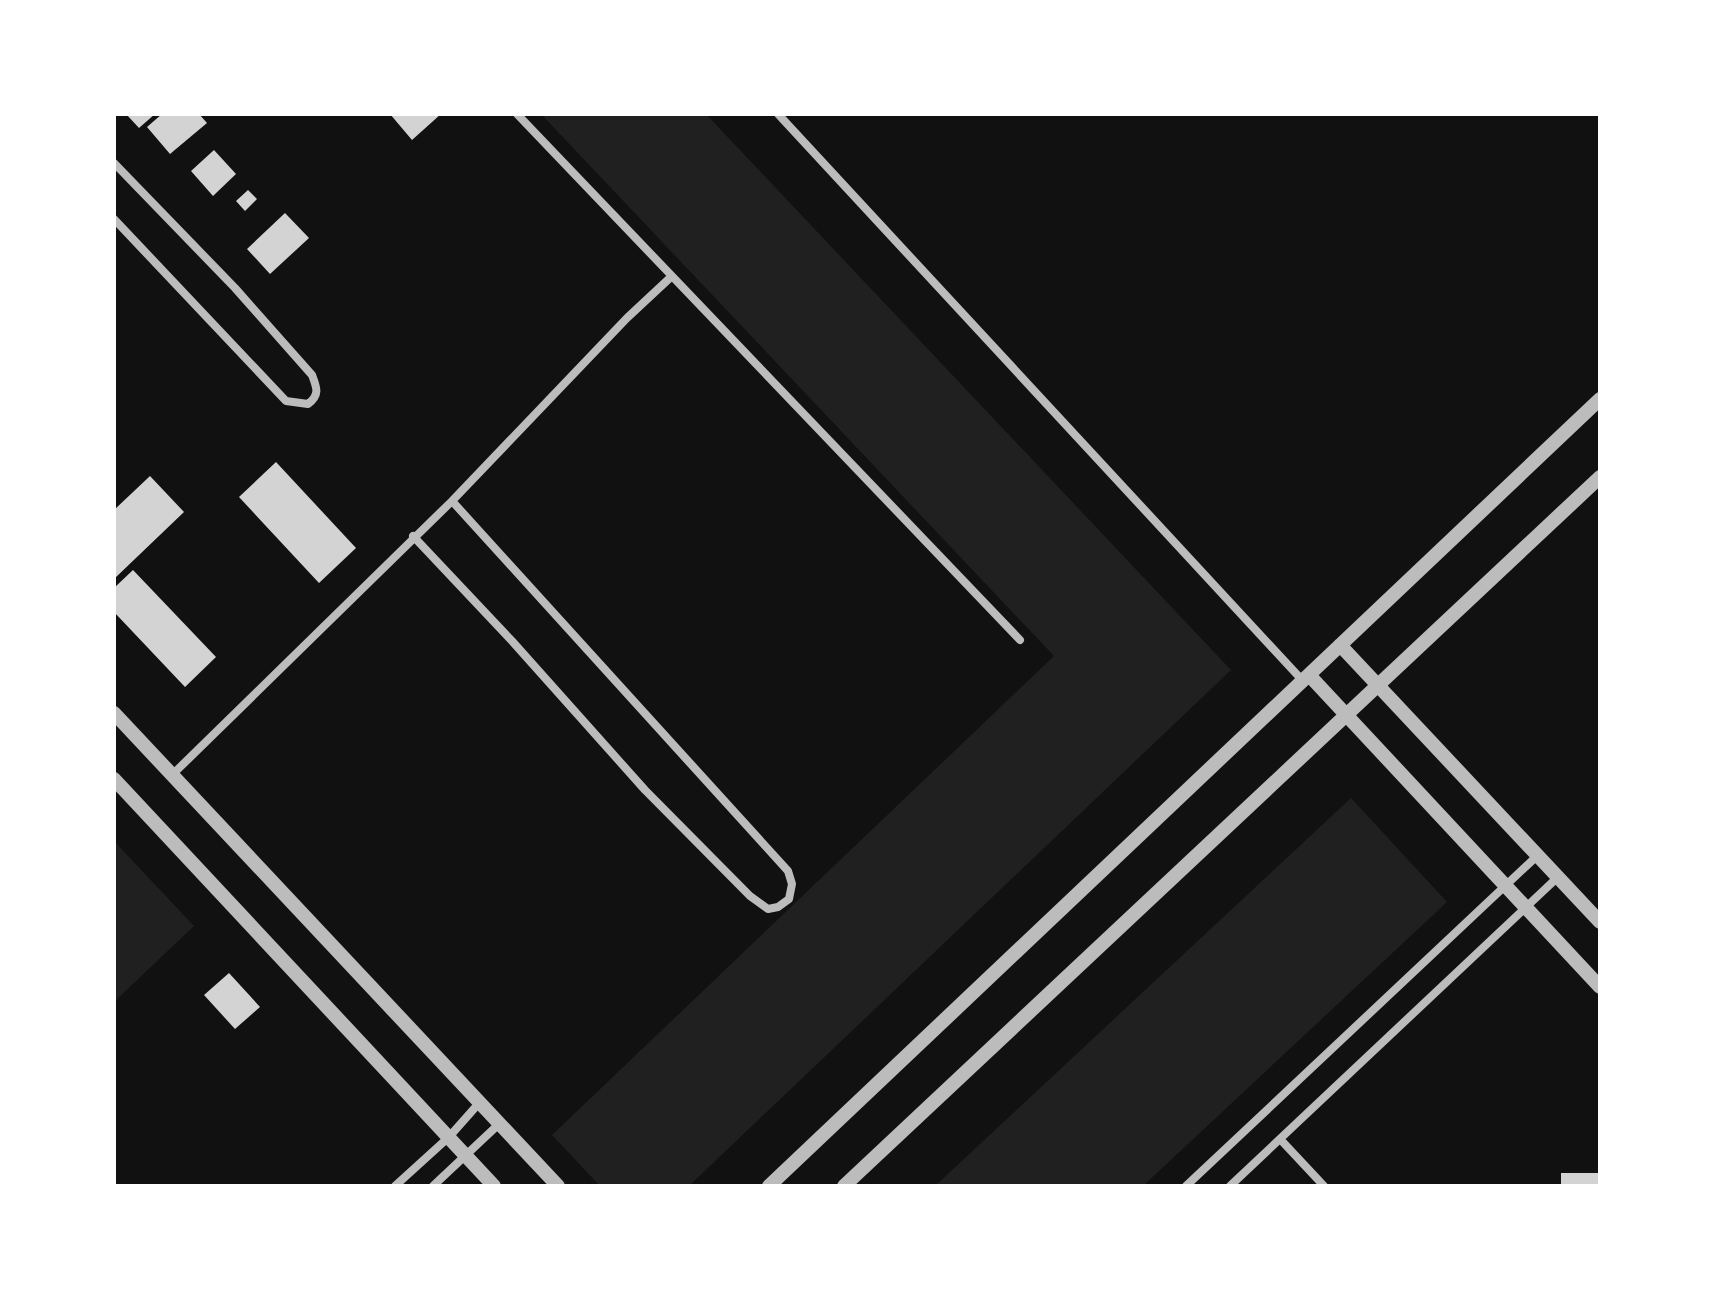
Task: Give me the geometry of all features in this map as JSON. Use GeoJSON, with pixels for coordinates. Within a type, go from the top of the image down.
{"type":"FeatureCollection","features":[{"type":"Feature","properties":{"kind":"street"},"geometry":{"type":"LineString","coordinates":[[517,114],[1020,640]]}},
{"type":"Feature","properties":{"kind":"street"},"geometry":{"type":"LineString","coordinates":[[778,114],[1306,678],[1347,713],[1600,987]]}},
{"type":"Feature","properties":{"kind":"street"},"geometry":{"type":"LineString","coordinates":[[114,163],[235,288],[312,375],[318,389],[316,398],[308,404],[286,401],[114,219]]}},
{"type":"Feature","properties":{"kind":"street"},"geometry":{"type":"LineString","coordinates":[[172,775],[452,501],[627,318],[672,276]]}},
{"type":"Feature","properties":{"kind":"street"},"geometry":{"type":"LineString","coordinates":[[769,1186],[1600,399]]}},
{"type":"Feature","properties":{"kind":"street"},"geometry":{"type":"LineString","coordinates":[[844,1186],[1600,477]]}},
{"type":"Feature","properties":{"kind":"street"},"geometry":{"type":"LineString","coordinates":[[413,536],[645,790],[750,896],[768,909],[778,907],[789,899],[792,884],[788,871],[452,501]]}},
{"type":"Feature","properties":{"kind":"street"},"geometry":{"type":"LineString","coordinates":[[1340,645],[1600,922]]}},
{"type":"Feature","properties":{"kind":"street"},"geometry":{"type":"LineString","coordinates":[[114,713],[558,1186]]}},
{"type":"Feature","properties":{"kind":"street"},"geometry":{"type":"LineString","coordinates":[[114,779],[494,1186]]}},
{"type":"Feature","properties":{"kind":"street"},"geometry":{"type":"LineString","coordinates":[[1186,1186],[1537,856]]}},
{"type":"Feature","properties":{"kind":"street"},"geometry":{"type":"LineString","coordinates":[[1230,1186],[1558,877]]}},
{"type":"Feature","properties":{"kind":"street"},"geometry":{"type":"LineString","coordinates":[[395,1186],[449,1137],[480,1102]]}},
{"type":"Feature","properties":{"kind":"street"},"geometry":{"type":"LineString","coordinates":[[433,1186],[499,1124]]}},
{"type":"Feature","properties":{"kind":"street"},"geometry":{"type":"LineString","coordinates":[[1280,1139],[1324,1186]]}},
{"type":"Feature","properties":{"kind":"shaded area"},"geometry":{"type":"Polygon","coordinates":[[[541,114],[706,114],[1231,670],[689,1186],[600,1186],[552,1135],[1054,656],[541,114]]]}},
{"type":"Feature","properties":{"kind":"shaded area"},"geometry":{"type":"Polygon","coordinates":[[[1351,798],[1447,902],[1143,1186],[935,1186],[1351,798]]]}},
{"type":"Feature","properties":{"kind":"shaded area"},"geometry":{"type":"Polygon","coordinates":[[[114,841],[194,926],[114,1002],[114,841]]]}},
{"type":"Feature","properties":{"kind":"building"},"geometry":{"type":"Polygon","coordinates":[[[126,114],[155,114],[139,128],[126,114]]]}},
{"type":"Feature","properties":{"kind":"building"},"geometry":{"type":"Polygon","coordinates":[[[162,114],[199,114],[207,123],[170,154],[147,127],[162,114]]]}},
{"type":"Feature","properties":{"kind":"building"},"geometry":{"type":"Polygon","coordinates":[[[390,114],[441,114],[412,140],[390,114]]]}},
{"type":"Feature","properties":{"kind":"building"},"geometry":{"type":"Polygon","coordinates":[[[214,150],[236,174],[213,196],[191,171],[214,150]]]}},
{"type":"Feature","properties":{"kind":"building"},"geometry":{"type":"Polygon","coordinates":[[[248,190],[257,199],[245,211],[236,201],[248,190]]]}},
{"type":"Feature","properties":{"kind":"building"},"geometry":{"type":"Polygon","coordinates":[[[285,213],[309,238],[270,274],[247,249],[285,213]]]}},
{"type":"Feature","properties":{"kind":"building"},"geometry":{"type":"Polygon","coordinates":[[[276,462],[356,548],[319,583],[239,497],[276,462]]]}},
{"type":"Feature","properties":{"kind":"building"},"geometry":{"type":"Polygon","coordinates":[[[150,476],[184,512],[114,579],[114,510],[150,476]]]}},
{"type":"Feature","properties":{"kind":"building"},"geometry":{"type":"Polygon","coordinates":[[[133,570],[216,657],[185,687],[114,612],[114,588],[133,570]]]}},
{"type":"Feature","properties":{"kind":"building"},"geometry":{"type":"Polygon","coordinates":[[[229,973],[260,1007],[235,1029],[204,995],[229,973]]]}},
{"type":"Feature","properties":{"kind":"building"},"geometry":{"type":"Polygon","coordinates":[[[1561,1173],[1600,1173],[1600,1186],[1561,1186],[1561,1173]]]}}]}
